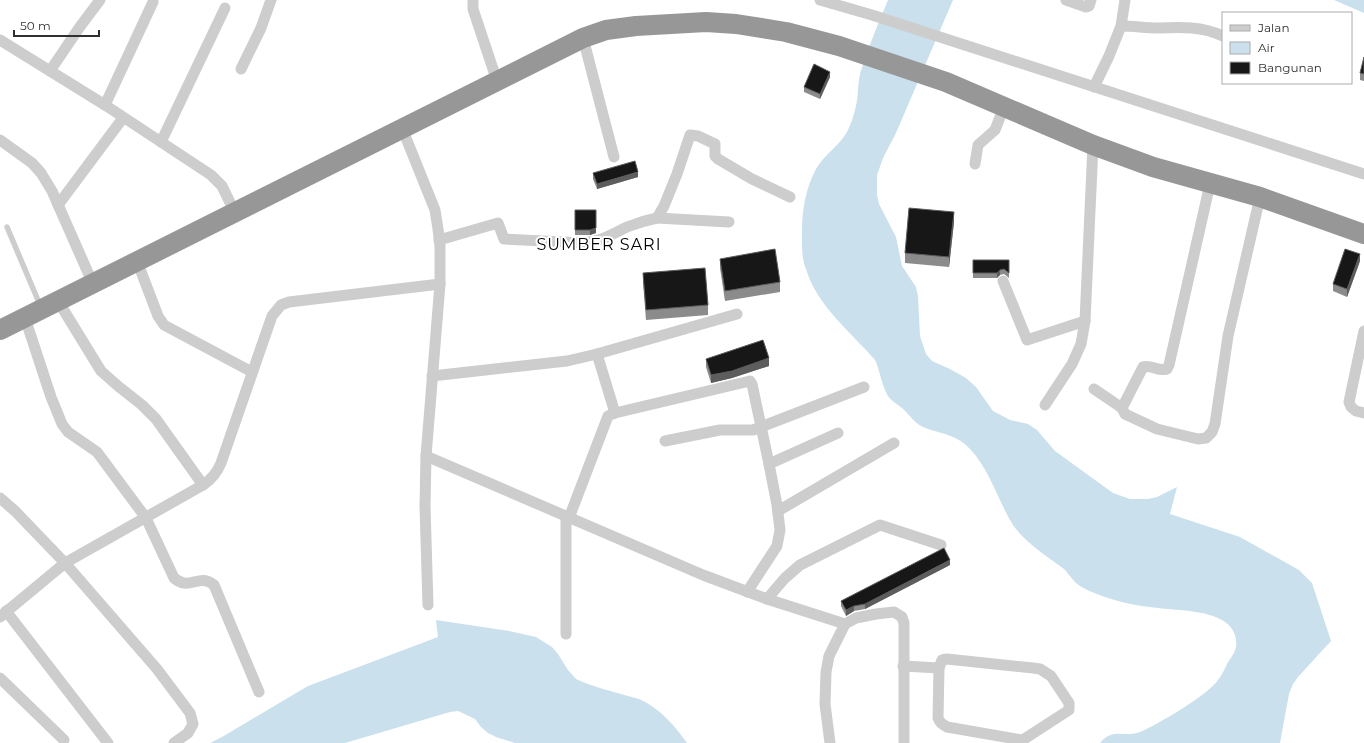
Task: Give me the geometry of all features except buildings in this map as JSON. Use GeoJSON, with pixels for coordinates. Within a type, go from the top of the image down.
{"type":"FeatureCollection","features":[{"type":"Feature","properties":{"kind":"highway"},"geometry":{"type":"LineString","coordinates":[[0,330],[582,38],[606,30],[636,26],[706,22],[736,24],[786,32],[839,46],[946,82],[1093,145],[1152,167],[1260,197],[1364,234]]}},
{"type":"Feature","properties":{"kind":"street"},"geometry":{"type":"LineString","coordinates":[[50,71],[100,0]]}},
{"type":"Feature","properties":{"kind":"street"},"geometry":{"type":"LineString","coordinates":[[241,69],[271,0]]}},
{"type":"Feature","properties":{"kind":"street"},"geometry":{"type":"LineString","coordinates":[[473,0],[473,9],[497,81]]}},
{"type":"Feature","properties":{"kind":"street"},"geometry":{"type":"LineString","coordinates":[[820,0],[841,3],[872,15],[1364,174]]}},
{"type":"Feature","properties":{"kind":"street"},"geometry":{"type":"LineString","coordinates":[[1066,0],[1086,7],[1089,6],[1091,0]]}},
{"type":"Feature","properties":{"kind":"street"},"geometry":{"type":"LineString","coordinates":[[1094,86],[1109,56],[1121,26],[1125,0]]}},
{"type":"Feature","properties":{"kind":"street"},"geometry":{"type":"LineString","coordinates":[[105,105],[153,2]]}},
{"type":"Feature","properties":{"kind":"street"},"geometry":{"type":"LineString","coordinates":[[161,142],[225,8]]}},
{"type":"Feature","properties":{"kind":"street"},"geometry":{"type":"LineString","coordinates":[[1121,26],[1157,28],[1188,27],[1205,29],[1222,36]]}},
{"type":"Feature","properties":{"kind":"street"},"geometry":{"type":"LineString","coordinates":[[582,38],[614,157]]}},
{"type":"Feature","properties":{"kind":"street"},"geometry":{"type":"LineString","coordinates":[[0,40],[105,105],[211,175],[222,186],[235,212]]}},
{"type":"Feature","properties":{"kind":"street"},"geometry":{"type":"LineString","coordinates":[[975,164],[978,145],[995,130],[1004,107]]}},
{"type":"Feature","properties":{"kind":"street"},"geometry":{"type":"LineString","coordinates":[[58,205],[123,118]]}},
{"type":"Feature","properties":{"kind":"street"},"geometry":{"type":"LineString","coordinates":[[402,128],[435,210],[439,240],[440,284],[426,456],[425,506],[428,605]]}},
{"type":"Feature","properties":{"kind":"street"},"geometry":{"type":"LineString","coordinates":[[657,218],[664,206],[677,174],[690,135],[698,136],[715,144],[715,156],[718,159],[790,197]]}},
{"type":"Feature","properties":{"kind":"street"},"geometry":{"type":"LineString","coordinates":[[0,140],[32,163],[46,181],[93,284]]}},
{"type":"Feature","properties":{"kind":"street"},"geometry":{"type":"LineString","coordinates":[[1045,405],[1072,364],[1081,344],[1085,321],[1093,145]]}},
{"type":"Feature","properties":{"kind":"street"},"geometry":{"type":"LineString","coordinates":[[1122,408],[1143,367],[1148,366],[1162,371],[1167,369],[1210,184]]}},
{"type":"Feature","properties":{"kind":"street"},"geometry":{"type":"LineString","coordinates":[[1094,389],[1122,408],[1125,414],[1157,429],[1198,439],[1206,438],[1212,432],[1215,424],[1228,336],[1260,197]]}},
{"type":"Feature","properties":{"kind":"street"},"geometry":{"type":"LineString","coordinates":[[439,240],[498,223],[504,239],[583,243],[607,238],[640,222],[657,218],[729,222]]}},
{"type":"Feature","properties":{"kind":"street"},"geometry":{"type":"LineString","coordinates":[[137,261],[158,316],[164,325],[252,372]]}},
{"type":"Feature","properties":{"kind":"street"},"geometry":{"type":"LineString","coordinates":[[1003,281],[1027,340],[1085,321]]}},
{"type":"Feature","properties":{"kind":"street"},"geometry":{"type":"LineString","coordinates":[[108,743],[3,614],[65,563],[203,486],[212,479],[218,470],[272,316],[281,305],[289,302],[440,284]]}},
{"type":"Feature","properties":{"kind":"street"},"geometry":{"type":"LineString","coordinates":[[42,309],[101,371],[142,405],[156,419],[203,486]]}},
{"type":"Feature","properties":{"kind":"street"},"geometry":{"type":"LineString","coordinates":[[42,309],[51,397],[62,424],[68,432],[97,452],[146,518],[174,578],[185,584],[204,579],[209,580],[214,585],[259,692]]}},
{"type":"Feature","properties":{"kind":"street"},"geometry":{"type":"LineString","coordinates":[[432,376],[567,361],[597,354],[737,314]]}},
{"type":"Feature","properties":{"kind":"street"},"geometry":{"type":"LineString","coordinates":[[1364,331],[1349,402],[1351,407],[1356,411],[1364,413]]}},
{"type":"Feature","properties":{"kind":"street"},"geometry":{"type":"LineString","coordinates":[[597,354],[615,413]]}},
{"type":"Feature","properties":{"kind":"street"},"geometry":{"type":"LineString","coordinates":[[566,634],[568,517],[606,418],[615,413],[750,381],[752,384],[770,464],[780,530],[777,546],[747,592]]}},
{"type":"Feature","properties":{"kind":"street"},"geometry":{"type":"LineString","coordinates":[[665,441],[712,431],[748,430],[762,427],[864,387]]}},
{"type":"Feature","properties":{"kind":"street"},"geometry":{"type":"LineString","coordinates":[[770,464],[838,433]]}},
{"type":"Feature","properties":{"kind":"street"},"geometry":{"type":"LineString","coordinates":[[778,511],[894,443]]}},
{"type":"Feature","properties":{"kind":"street"},"geometry":{"type":"LineString","coordinates":[[426,456],[703,575],[767,599],[845,624]]}},
{"type":"Feature","properties":{"kind":"street"},"geometry":{"type":"LineString","coordinates":[[0,498],[21,516],[65,563],[157,669],[190,713],[193,724],[188,733],[174,743]]}},
{"type":"Feature","properties":{"kind":"street"},"geometry":{"type":"LineString","coordinates":[[767,599],[785,578],[800,565],[880,525],[941,545]]}},
{"type":"Feature","properties":{"kind":"street"},"geometry":{"type":"LineString","coordinates":[[830,743],[825,704],[826,672],[829,656],[845,624],[856,618],[894,612],[902,616],[904,623],[904,743]]}},
{"type":"Feature","properties":{"kind":"street"},"geometry":{"type":"LineString","coordinates":[[947,659],[1040,669],[1052,676],[1069,703],[1069,710],[1020,741],[947,727],[940,722],[938,718],[939,668],[942,660],[947,659]]}},
{"type":"Feature","properties":{"kind":"street"},"geometry":{"type":"LineString","coordinates":[[903,666],[939,668]]}},
{"type":"Feature","properties":{"kind":"street"},"geometry":{"type":"LineString","coordinates":[[0,678],[64,740]]}},
{"type":"Feature","properties":{"kind":"lane"},"geometry":{"type":"LineString","coordinates":[[7,227],[42,309]]}},
{"type":"Feature","properties":{"kind":"water"},"geometry":{"type":"Polygon","coordinates":[[[888,0],[953,0],[896,133],[883,158],[877,175],[877,195],[879,204],[896,237],[902,266],[916,287],[918,296],[920,336],[926,354],[932,361],[966,378],[976,387],[993,411],[1010,420],[1028,424],[1037,430],[1055,451],[1113,493],[1130,499],[1148,499],[1157,497],[1177,487],[1170,514],[1240,537],[1299,570],[1312,583],[1331,641],[1293,684],[1289,694],[1280,743],[1100,743],[1110,735],[1135,734],[1148,728],[1182,709],[1212,686],[1219,678],[1236,647],[1235,635],[1229,625],[1208,614],[1125,603],[1085,589],[1077,583],[1064,569],[1037,549],[1018,532],[1008,516],[983,466],[970,449],[956,438],[920,425],[887,395],[875,360],[826,307],[811,282],[804,264],[802,250],[803,214],[807,191],[819,164],[840,142],[850,126],[858,97],[860,73],[888,0]]]}},
{"type":"Feature","properties":{"kind":"water"},"geometry":{"type":"Polygon","coordinates":[[[1334,0],[1364,0],[1364,13],[1334,0]]]}},
{"type":"Feature","properties":{"kind":"water"},"geometry":{"type":"Polygon","coordinates":[[[436,620],[509,631],[536,637],[552,647],[576,679],[603,689],[639,699],[654,707],[677,730],[687,743],[515,743],[488,733],[475,719],[458,711],[450,712],[345,743],[210,743],[308,686],[438,637],[436,620]]]}},
{"type":"Feature","properties":{"kind":"district","name":"SUMBER SARI"},"geometry":{"type":"Point","coordinates":[599,244]}}]}
